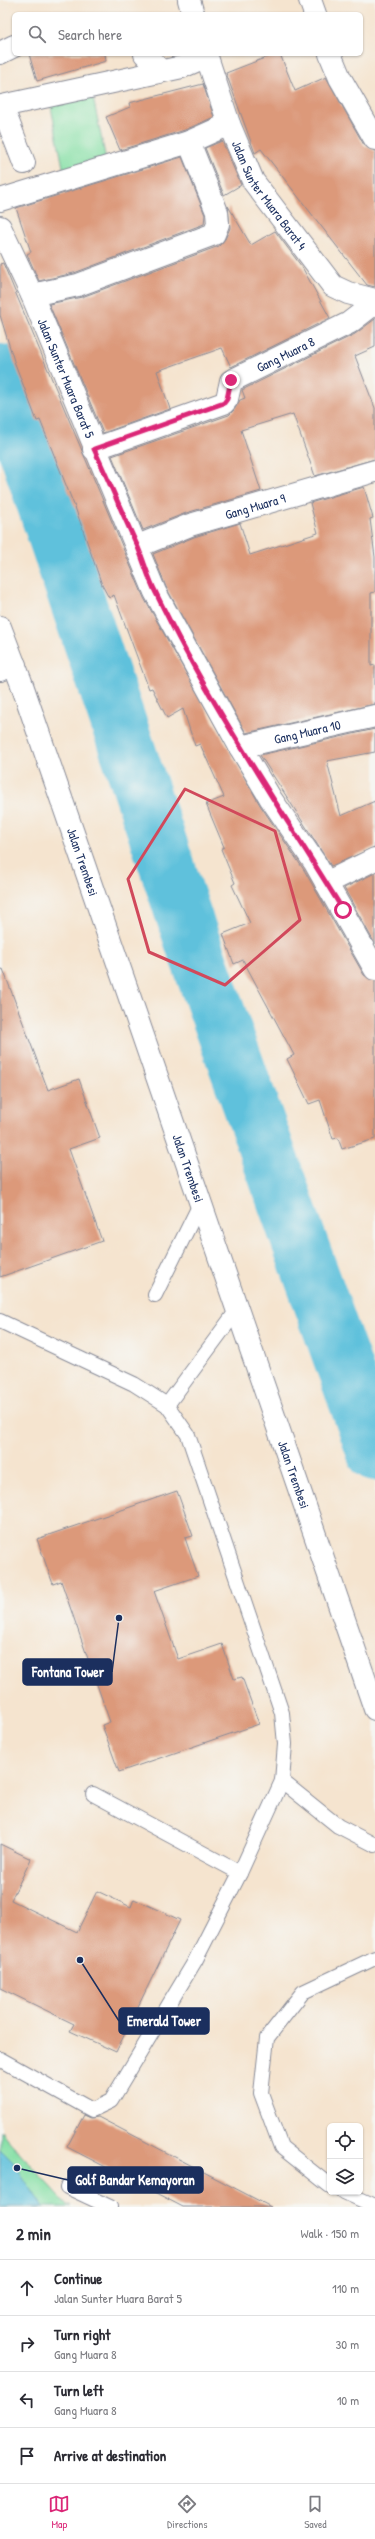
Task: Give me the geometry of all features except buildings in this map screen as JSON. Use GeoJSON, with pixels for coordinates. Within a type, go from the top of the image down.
{"type":"FeatureCollection","features":[{"type":"Feature","properties":{"kind":"street"},"geometry":{"type":"LineString","coordinates":[[189,0],[192,12]]}},
{"type":"Feature","properties":{"kind":"street"},"geometry":{"type":"LineString","coordinates":[[310,0],[314,12]]}},
{"type":"Feature","properties":{"kind":"street"},"geometry":{"type":"LineString","coordinates":[[0,53],[12,47]]}},
{"type":"Feature","properties":{"kind":"street"},"geometry":{"type":"LineString","coordinates":[[147,56],[161,71]]}},
{"type":"Feature","properties":{"kind":"street"},"geometry":{"type":"LineString","coordinates":[[24,163],[1,102],[161,71],[182,66],[204,56]]}},
{"type":"Feature","properties":{"kind":"street","name":"Jalan Sunter Muara Barat 4"},"geometry":{"type":"LineString","coordinates":[[206,56],[229,124],[253,181],[333,286],[348,293],[375,302]]}},
{"type":"Feature","properties":{"kind":"street"},"geometry":{"type":"LineString","coordinates":[[331,56],[340,78],[372,131]]}},
{"type":"Feature","properties":{"kind":"street"},"geometry":{"type":"LineString","coordinates":[[0,200],[189,142],[229,124]]}},
{"type":"Feature","properties":{"kind":"street"},"geometry":{"type":"LineString","coordinates":[[32,295],[78,285],[214,234],[218,224],[217,212],[189,142]]}},
{"type":"Feature","properties":{"kind":"street","name":"Jalan Sunter Muara Barat 5"},"geometry":{"type":"LineString","coordinates":[[0,227],[32,295],[119,509],[138,546],[155,592],[240,747],[271,799],[326,883],[375,969]]}},
{"type":"Feature","properties":{"kind":"street","name":"Gang Muara 8"},"geometry":{"type":"LineString","coordinates":[[94,449],[224,403],[227,399],[231,380],[349,323],[375,302]]}},
{"type":"Feature","properties":{"kind":"street","name":"Gang Muara 9"},"geometry":{"type":"LineString","coordinates":[[138,546],[190,525],[375,471]]}},
{"type":"Feature","properties":{"kind":"street","name":"Jalan Trembesi"},"geometry":{"type":"LineString","coordinates":[[0,628],[8,668],[202,1200],[375,1709]]}},
{"type":"Feature","properties":{"kind":"street","name":"Gang Muara 10"},"geometry":{"type":"LineString","coordinates":[[240,747],[375,716]]}},
{"type":"Feature","properties":{"kind":"street"},"geometry":{"type":"LineString","coordinates":[[326,883],[375,860]]}},
{"type":"Feature","properties":{"kind":"lane"},"geometry":{"type":"LineString","coordinates":[[155,1295],[202,1200]]}},
{"type":"Feature","properties":{"kind":"lane"},"geometry":{"type":"LineString","coordinates":[[167,1405],[238,1308]]}},
{"type":"Feature","properties":{"kind":"lane"},"geometry":{"type":"LineString","coordinates":[[0,1321],[134,1384],[167,1405],[188,1435],[282,1713],[285,1744],[282,1781],[240,1873],[195,1961],[111,2101],[92,2110],[0,2059]]}},
{"type":"Feature","properties":{"kind":"lane"},"geometry":{"type":"LineString","coordinates":[[282,1781],[338,1826],[375,1845]]}},
{"type":"Feature","properties":{"kind":"lane"},"geometry":{"type":"LineString","coordinates":[[93,1794],[240,1873]]}},
{"type":"Feature","properties":{"kind":"lane"},"geometry":{"type":"LineString","coordinates":[[327,2184],[281,2147],[261,2093],[267,2038],[303,1992],[375,1958]]}},
{"type":"Feature","properties":{"kind":"lane"},"geometry":{"type":"LineString","coordinates":[[67,2186],[110,2207]]}},
{"type":"Feature","properties":{"kind":"lane"},"geometry":{"type":"LineString","coordinates":[[351,2195],[375,2206]]}},
{"type":"Feature","properties":{"kind":"highlighted area"},"geometry":{"type":"Polygon","coordinates":[[[185,789],[275,831],[300,920],[225,985],[149,952],[128,879],[185,789]]]}},
{"type":"Feature","properties":{"kind":"green space"},"geometry":{"type":"Polygon","coordinates":[[[91,88],[108,169],[65,177],[49,97],[91,88]]]}},
{"type":"Feature","properties":{"kind":"green space"},"geometry":{"type":"Polygon","coordinates":[[[0,2131],[68,2205],[73,2207],[0,2207],[0,2131]]]}},
{"type":"Feature","properties":{"kind":"water"},"geometry":{"type":"Polygon","coordinates":[[[0,2149],[13,2162],[43,2207],[0,2207],[0,2149]]]}},
{"type":"Feature","properties":{"kind":"waterway"},"geometry":{"type":"LineString","coordinates":[[0,372],[197,955],[375,1453]]}},
{"type":"Feature","properties":{"kind":"place","name":"Fontana Tower"},"geometry":{"type":"Point","coordinates":[119,1618]}},
{"type":"Feature","properties":{"kind":"place","name":"Emerald Tower"},"geometry":{"type":"Point","coordinates":[80,1960]}},
{"type":"Feature","properties":{"kind":"place","name":"Golf Bandar Kemayoran"},"geometry":{"type":"Point","coordinates":[17,2168]}},
{"type":"Feature","properties":{"kind":"route"},"geometry":{"type":"LineString","coordinates":[[231,380],[229,382],[227,399],[224,403],[94,449],[107,477],[119,509],[138,546],[155,592],[240,747],[271,799],[315,863],[343,910]]}}]}
